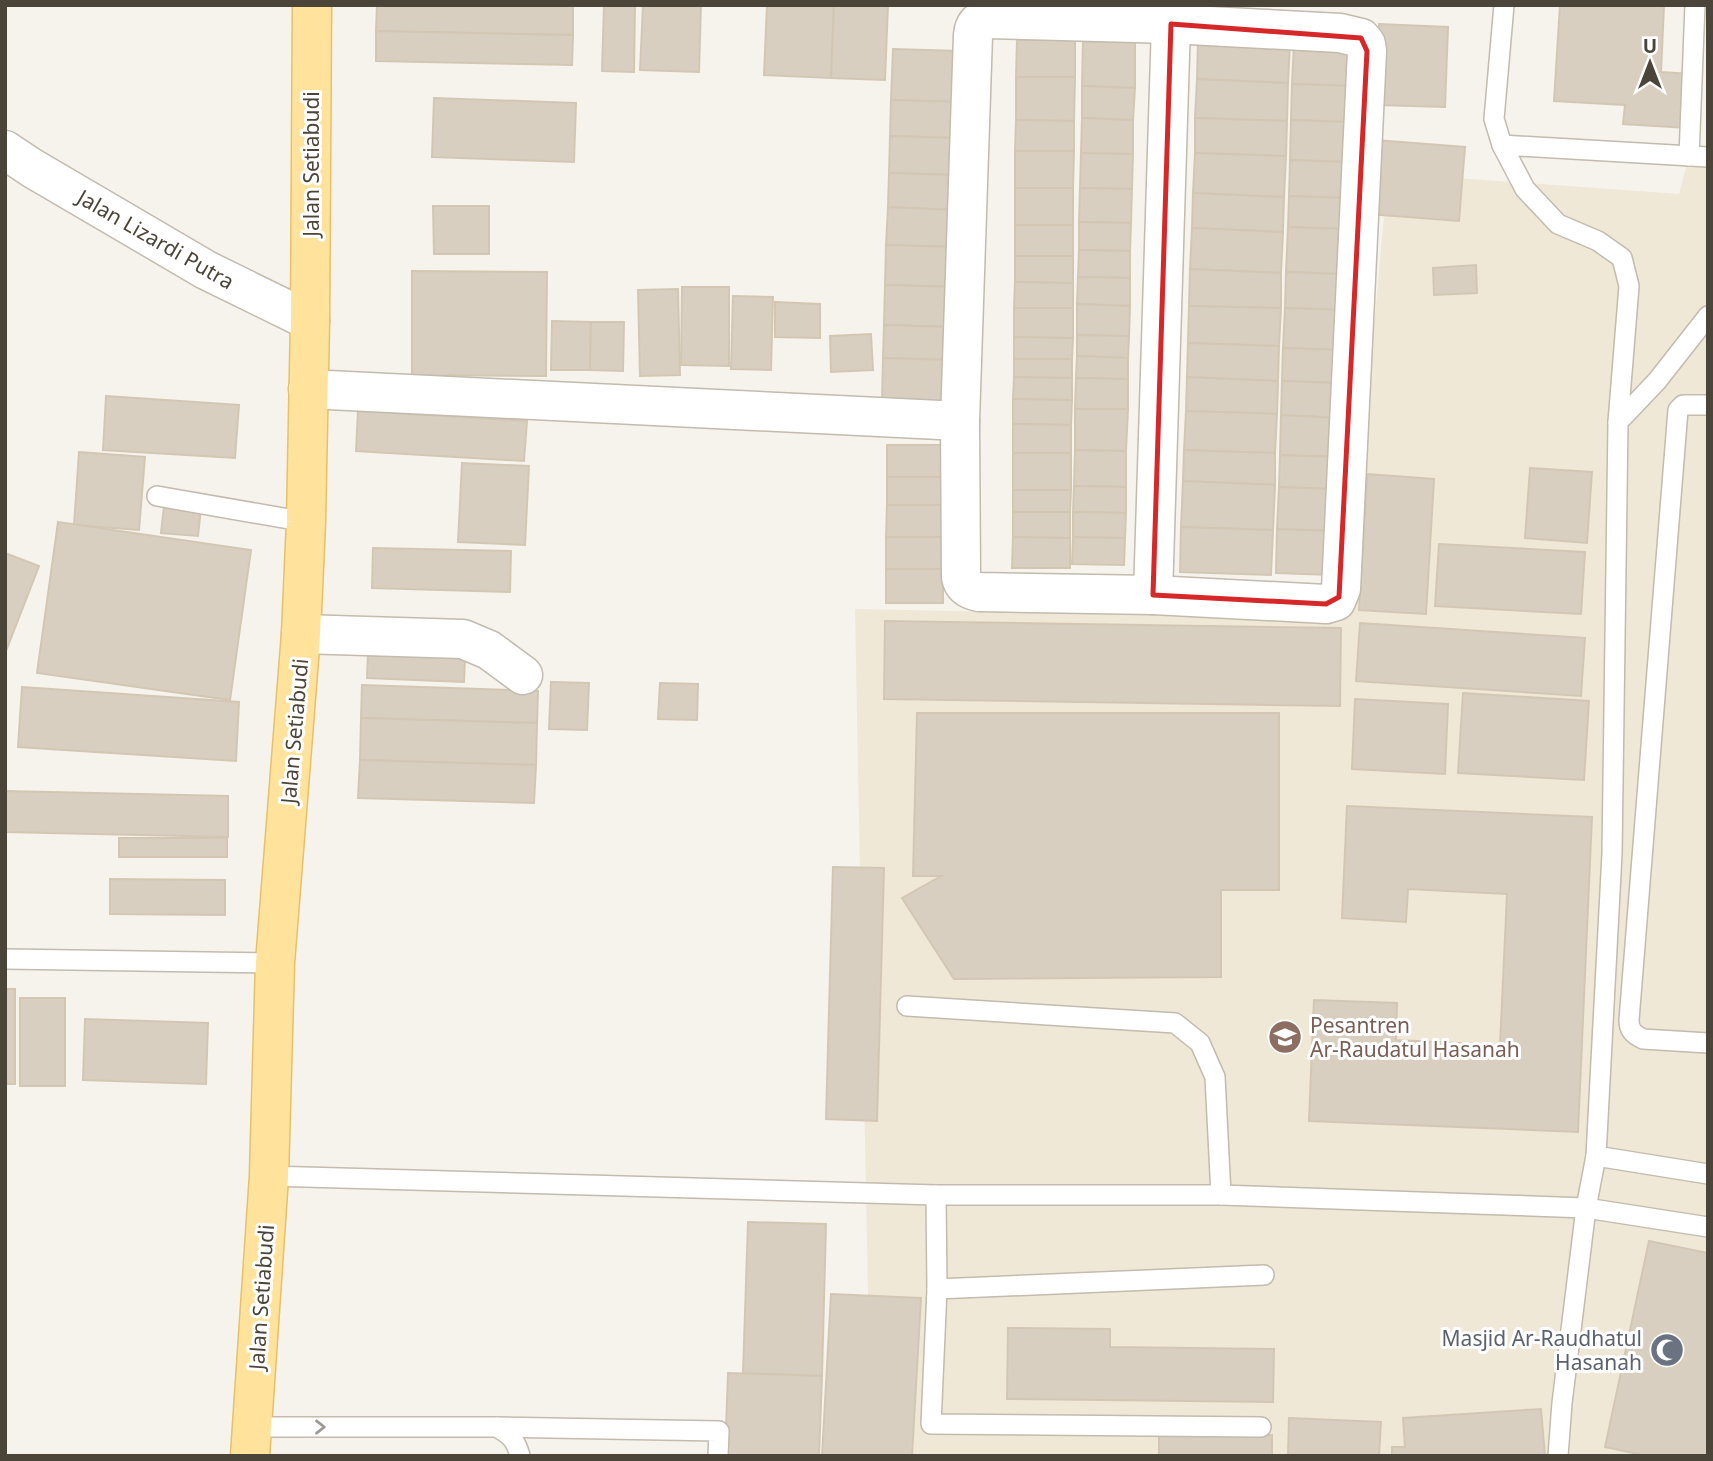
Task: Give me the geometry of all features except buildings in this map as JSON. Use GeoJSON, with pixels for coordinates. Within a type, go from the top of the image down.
{"type":"FeatureCollection","features":[{"type":"Feature","properties":{"kind":"main road","name":"Jalan Setiabudi"},"geometry":{"type":"LineString","coordinates":[[251,1442],[269,1175],[275,963],[301,634],[306,523],[312,5]]}},
{"type":"Feature","properties":{"kind":"street"},"geometry":{"type":"LineString","coordinates":[[980,20],[1171,24],[1351,34],[1361,37],[1367,51],[1341,589],[1336,601],[1325,604],[1153,594],[979,593],[971,590],[966,587],[961,577],[960,421],[973,35],[980,20]]}},
{"type":"Feature","properties":{"kind":"street"},"geometry":{"type":"LineString","coordinates":[[1153,594],[1171,24]]}},
{"type":"Feature","properties":{"kind":"street","name":"Jalan Lizardi Putra"},"geometry":{"type":"LineString","coordinates":[[5,149],[32,168],[206,270],[310,321]]}},
{"type":"Feature","properties":{"kind":"street"},"geometry":{"type":"LineString","coordinates":[[308,389],[960,421]]}},
{"type":"Feature","properties":{"kind":"street"},"geometry":{"type":"LineString","coordinates":[[301,634],[463,639],[489,650],[523,675]]}},
{"type":"Feature","properties":{"kind":"lane"},"geometry":{"type":"LineString","coordinates":[[1504,5],[1494,119],[1502,145],[1525,189],[1559,224],[1598,241],[1622,258],[1629,286],[1618,422],[1612,854],[1596,1156],[1586,1208],[1558,1456]]}},
{"type":"Feature","properties":{"kind":"lane"},"geometry":{"type":"LineString","coordinates":[[1502,145],[1698,156],[1695,5]]}},
{"type":"Feature","properties":{"kind":"lane"},"geometry":{"type":"LineString","coordinates":[[1618,422],[1657,381],[1708,316]]}},
{"type":"Feature","properties":{"kind":"lane"},"geometry":{"type":"LineString","coordinates":[[1708,405],[1683,405],[1678,410],[1629,1020],[1629,1028],[1643,1039],[1708,1042]]}},
{"type":"Feature","properties":{"kind":"lane"},"geometry":{"type":"LineString","coordinates":[[156,496],[306,523]]}},
{"type":"Feature","properties":{"kind":"lane"},"geometry":{"type":"LineString","coordinates":[[5,959],[275,963]]}},
{"type":"Feature","properties":{"kind":"lane"},"geometry":{"type":"LineString","coordinates":[[907,1006],[1175,1023],[1200,1043],[1214,1077],[1222,1195]]}},
{"type":"Feature","properties":{"kind":"lane"},"geometry":{"type":"LineString","coordinates":[[1596,1156],[1708,1174]]}},
{"type":"Feature","properties":{"kind":"lane"},"geometry":{"type":"LineString","coordinates":[[269,1175],[936,1195],[1222,1195],[1586,1208],[1708,1227]]}},
{"type":"Feature","properties":{"kind":"lane"},"geometry":{"type":"LineString","coordinates":[[936,1195],[937,1289],[931,1424],[1261,1427]]}},
{"type":"Feature","properties":{"kind":"lane"},"geometry":{"type":"LineString","coordinates":[[937,1289],[1264,1275]]}},
{"type":"Feature","properties":{"kind":"lane"},"geometry":{"type":"LineString","coordinates":[[251,1442],[496,1427],[719,1432],[718,1456]]}},
{"type":"Feature","properties":{"kind":"lane"},"geometry":{"type":"LineString","coordinates":[[496,1427],[509,1433],[517,1444],[520,1456]]}},
{"type":"Feature","properties":{"kind":"highlighted area"},"geometry":{"type":"Polygon","coordinates":[[[1171,24],[1361,38],[1367,51],[1339,597],[1326,604],[1153,595],[1171,24]]]}},
{"type":"Feature","properties":{"kind":"shaded area","name":"Pesantren Ar-Raudatul Hasanah"},"geometry":{"type":"Polygon","coordinates":[[[1689,156],[1708,158],[1708,1456],[871,1456],[855,609],[1347,619],[1388,173],[1679,194],[1689,156]]]}},
{"type":"Feature","properties":{"kind":"place","name":"Pesantren Ar-Raudatul Hasanah"},"geometry":{"type":"Point","coordinates":[1285,1037]}},
{"type":"Feature","properties":{"kind":"place","name":"Masjid Ar-Raudhatul Hasanah"},"geometry":{"type":"Point","coordinates":[1667,1350]}}]}
